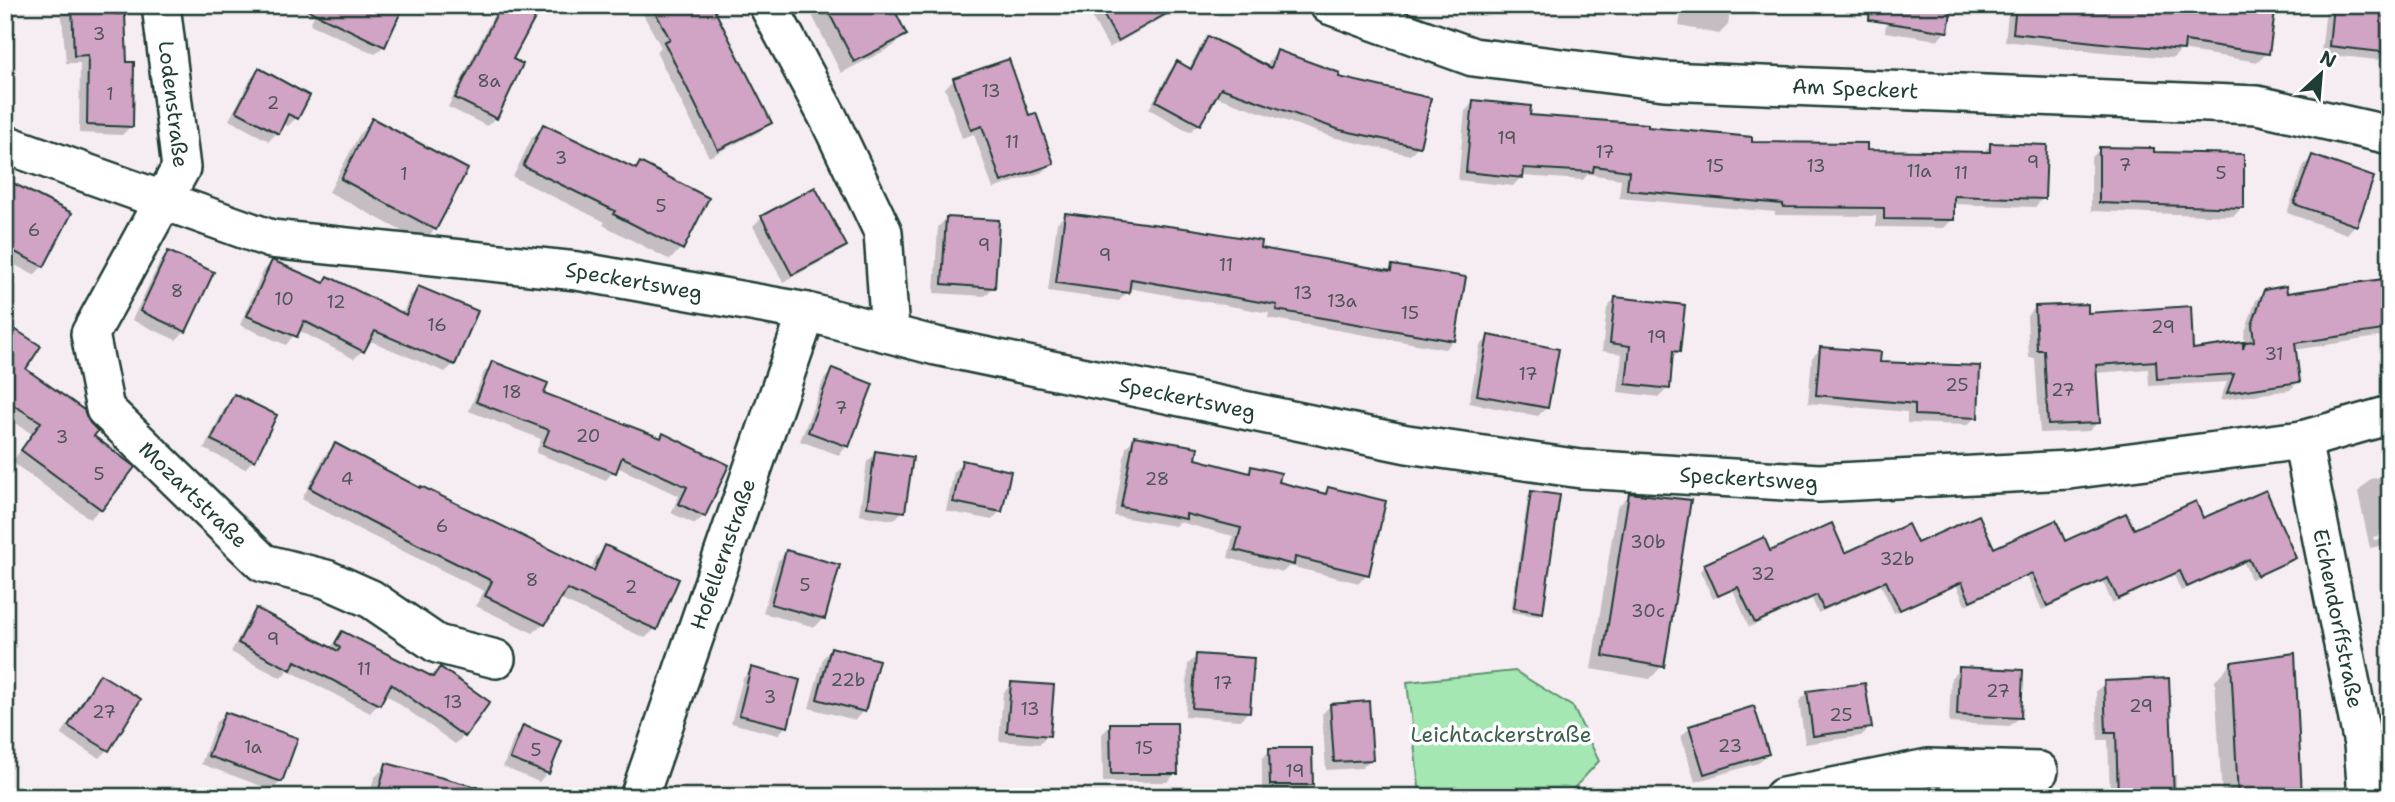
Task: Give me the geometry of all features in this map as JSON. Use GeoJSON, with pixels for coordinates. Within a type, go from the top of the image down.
{"type":"FeatureCollection","features":[{"type":"Feature","properties":{"kind":"street","name":"Lodenstraße"},"geometry":{"type":"LineString","coordinates":[[161,5],[181,168],[165,200]]}},
{"type":"Feature","properties":{"kind":"street"},"geometry":{"type":"LineString","coordinates":[[768,5],[829,119],[883,232],[890,333]]}},
{"type":"Feature","properties":{"kind":"street","name":"Am Speckert"},"geometry":{"type":"LineString","coordinates":[[1329,5],[1473,57],[1651,79],[2257,104],[2390,135]]}},
{"type":"Feature","properties":{"kind":"street","name":"Speckertsweg"},"geometry":{"type":"LineString","coordinates":[[5,144],[271,239],[577,271],[807,312],[936,346],[1408,444],[1581,469],[1819,483],[2068,470],[2302,440],[2390,415]]}},
{"type":"Feature","properties":{"kind":"street","name":"Mozartstraße"},"geometry":{"type":"LineString","coordinates":[[165,200],[90,334],[105,409],[263,563],[326,579],[371,599],[437,644],[496,659]]}},
{"type":"Feature","properties":{"kind":"street","name":"Hofellernstraße"},"geometry":{"type":"LineString","coordinates":[[639,797],[807,312]]}},
{"type":"Feature","properties":{"kind":"street","name":"Eichendorffstraße"},"geometry":{"type":"LineString","coordinates":[[2302,440],[2363,744],[2367,797]]}},
{"type":"Feature","properties":{"kind":"street"},"geometry":{"type":"LineString","coordinates":[[1783,797],[1928,768],[2039,771]]}},
{"type":"Feature","properties":{"kind":"green space","name":"Leichtackerstraße"},"geometry":{"type":"Polygon","coordinates":[[[1515,671],[1573,707],[1599,761],[1566,797],[1420,795],[1407,682],[1515,671]]]}},
{"type":"Feature","properties":{"kind":"building"},"geometry":{"type":"Polygon","coordinates":[[[72,5],[116,5],[116,14],[125,14],[127,62],[134,62],[133,127],[87,125],[88,55],[74,56],[72,5]]]}},
{"type":"Feature","properties":{"kind":"building"},"geometry":{"type":"Polygon","coordinates":[[[297,5],[404,5],[385,47],[297,5]]]}},
{"type":"Feature","properties":{"kind":"building"},"geometry":{"type":"Polygon","coordinates":[[[501,5],[542,5],[513,59],[523,64],[497,119],[455,98],[501,5]]]}},
{"type":"Feature","properties":{"kind":"building"},"geometry":{"type":"Polygon","coordinates":[[[651,5],[712,5],[772,123],[718,150],[664,42],[670,39],[651,5]]]}},
{"type":"Feature","properties":{"kind":"building"},"geometry":{"type":"Polygon","coordinates":[[[825,5],[892,5],[907,35],[854,62],[825,5]]]}},
{"type":"Feature","properties":{"kind":"building"},"geometry":{"type":"Polygon","coordinates":[[[1098,5],[1182,5],[1118,41],[1098,5]]]}},
{"type":"Feature","properties":{"kind":"building"},"geometry":{"type":"Polygon","coordinates":[[[1870,5],[1952,5],[1948,32],[1869,20],[1870,5]]]}},
{"type":"Feature","properties":{"kind":"building"},"geometry":{"type":"Polygon","coordinates":[[[2016,5],[2276,5],[2269,54],[2185,41],[2184,50],[2013,33],[2016,5]]]}},
{"type":"Feature","properties":{"kind":"building"},"geometry":{"type":"Polygon","coordinates":[[[2333,5],[2390,5],[2390,53],[2329,46],[2333,5]]]}},
{"type":"Feature","properties":{"kind":"building"},"geometry":{"type":"Polygon","coordinates":[[[1208,36],[1271,68],[1277,50],[1340,73],[1339,77],[1431,98],[1420,147],[1340,130],[1221,88],[1200,125],[1156,101],[1177,61],[1191,69],[1208,36]]]}},
{"type":"Feature","properties":{"kind":"building"},"geometry":{"type":"Polygon","coordinates":[[[1009,59],[1029,115],[1036,113],[1054,164],[1001,182],[982,126],[971,130],[953,78],[1009,59]]]}},
{"type":"Feature","properties":{"kind":"building"},"geometry":{"type":"Polygon","coordinates":[[[259,68],[310,96],[298,119],[288,114],[279,134],[236,111],[259,68]]]}},
{"type":"Feature","properties":{"kind":"building"},"geometry":{"type":"Polygon","coordinates":[[[1473,100],[1531,106],[1530,115],[1648,124],[1648,127],[1752,137],[1752,142],[1867,143],[1867,150],[1990,152],[1990,143],[2047,145],[2045,199],[1954,196],[1954,220],[1884,219],[1884,208],[1783,207],[1783,204],[1627,190],[1629,171],[1594,166],[1593,172],[1524,168],[1523,178],[1466,172],[1473,100]]]}},
{"type":"Feature","properties":{"kind":"building"},"geometry":{"type":"Polygon","coordinates":[[[372,118],[468,169],[436,230],[341,179],[372,118]]]}},
{"type":"Feature","properties":{"kind":"building"},"geometry":{"type":"Polygon","coordinates":[[[543,124],[636,169],[640,162],[709,198],[683,250],[613,214],[615,211],[523,166],[543,124]]]}},
{"type":"Feature","properties":{"kind":"building"},"geometry":{"type":"Polygon","coordinates":[[[2099,147],[2154,148],[2154,152],[2244,154],[2244,208],[2099,203],[2099,147]]]}},
{"type":"Feature","properties":{"kind":"building"},"geometry":{"type":"Polygon","coordinates":[[[2312,155],[2374,177],[2357,226],[2294,204],[2312,155]]]}},
{"type":"Feature","properties":{"kind":"building"},"geometry":{"type":"Polygon","coordinates":[[[5,179],[72,213],[44,267],[5,247],[5,179]]]}},
{"type":"Feature","properties":{"kind":"building"},"geometry":{"type":"Polygon","coordinates":[[[815,187],[847,246],[792,275],[761,216],[815,187]]]}},
{"type":"Feature","properties":{"kind":"building"},"geometry":{"type":"Polygon","coordinates":[[[1065,213],[1262,241],[1261,248],[1391,271],[1392,265],[1466,277],[1455,341],[1276,310],[1277,305],[1131,279],[1129,293],[1056,283],[1065,213]]]}},
{"type":"Feature","properties":{"kind":"building"},"geometry":{"type":"Polygon","coordinates":[[[946,217],[999,220],[995,288],[942,284],[946,217]]]}},
{"type":"Feature","properties":{"kind":"building"},"geometry":{"type":"Polygon","coordinates":[[[168,251],[214,272],[186,332],[140,311],[168,251]]]}},
{"type":"Feature","properties":{"kind":"building"},"geometry":{"type":"Polygon","coordinates":[[[272,260],[324,283],[328,276],[406,315],[418,286],[478,311],[455,365],[375,331],[364,352],[304,321],[297,337],[247,316],[272,260]]]}},
{"type":"Feature","properties":{"kind":"building"},"geometry":{"type":"Polygon","coordinates":[[[2390,278],[2390,329],[2295,343],[2300,382],[2227,393],[2234,374],[2157,379],[2156,361],[2096,365],[2100,423],[2048,425],[2044,350],[2037,350],[2035,306],[2088,304],[2088,313],[2191,306],[2193,349],[2243,342],[2243,349],[2245,342],[2254,341],[2252,325],[2264,290],[2286,286],[2287,293],[2390,278]]]}},
{"type":"Feature","properties":{"kind":"building"},"geometry":{"type":"Polygon","coordinates":[[[1615,297],[1685,305],[1680,352],[1673,351],[1670,389],[1626,384],[1630,346],[1610,343],[1615,297]]]}},
{"type":"Feature","properties":{"kind":"building"},"geometry":{"type":"Polygon","coordinates":[[[5,323],[41,346],[26,369],[84,410],[90,423],[98,431],[94,436],[135,467],[102,510],[21,450],[41,422],[5,400],[5,323]]]}},
{"type":"Feature","properties":{"kind":"building"},"geometry":{"type":"Polygon","coordinates":[[[1488,335],[1559,349],[1548,408],[1477,395],[1488,335]]]}},
{"type":"Feature","properties":{"kind":"building"},"geometry":{"type":"Polygon","coordinates":[[[1820,347],[1881,352],[1880,362],[1980,366],[1978,418],[1915,415],[1915,404],[1816,395],[1820,347]]]}},
{"type":"Feature","properties":{"kind":"building"},"geometry":{"type":"Polygon","coordinates":[[[492,361],[548,383],[544,393],[661,438],[663,433],[729,465],[705,517],[679,504],[687,487],[622,457],[616,473],[543,445],[549,430],[476,402],[492,361]]]}},
{"type":"Feature","properties":{"kind":"building"},"geometry":{"type":"Polygon","coordinates":[[[832,368],[873,384],[849,447],[808,432],[832,368]]]}},
{"type":"Feature","properties":{"kind":"building"},"geometry":{"type":"Polygon","coordinates":[[[234,394],[277,415],[255,461],[211,440],[234,394]]]}},
{"type":"Feature","properties":{"kind":"building"},"geometry":{"type":"Polygon","coordinates":[[[1134,436],[1198,447],[1196,459],[1250,473],[1251,466],[1281,473],[1279,482],[1326,494],[1328,487],[1386,501],[1369,575],[1295,557],[1294,565],[1235,550],[1241,528],[1186,514],[1186,519],[1121,507],[1134,436]]]}},
{"type":"Feature","properties":{"kind":"building"},"geometry":{"type":"Polygon","coordinates":[[[335,443],[420,488],[421,486],[594,571],[605,545],[679,579],[657,630],[567,589],[545,625],[485,596],[492,581],[310,488],[335,443]]]}},
{"type":"Feature","properties":{"kind":"building"},"geometry":{"type":"Polygon","coordinates":[[[875,451],[913,457],[905,512],[867,507],[875,451]]]}},
{"type":"Feature","properties":{"kind":"building"},"geometry":{"type":"Polygon","coordinates":[[[962,460],[1011,471],[1002,512],[953,502],[962,460]]]}},
{"type":"Feature","properties":{"kind":"building"},"geometry":{"type":"Polygon","coordinates":[[[2266,490],[2296,558],[2257,576],[2249,559],[2187,587],[2180,571],[2118,599],[2108,578],[2047,606],[2032,573],[1970,601],[1962,582],[1900,610],[1886,581],[1823,609],[1817,595],[1755,623],[1738,587],[1718,596],[1704,564],[1764,537],[1770,551],[1832,523],[1845,553],[1908,524],[1917,543],[1979,515],[1994,548],[2056,520],[2065,541],[2126,513],[2134,529],[2196,501],[2203,518],[2266,490]]]}},
{"type":"Feature","properties":{"kind":"building"},"geometry":{"type":"Polygon","coordinates":[[[1531,491],[1560,495],[1543,613],[1514,608],[1531,491]]]}},
{"type":"Feature","properties":{"kind":"building"},"geometry":{"type":"Polygon","coordinates":[[[1629,493],[1691,500],[1664,667],[1603,656],[1629,493]]]}},
{"type":"Feature","properties":{"kind":"building"},"geometry":{"type":"Polygon","coordinates":[[[786,550],[840,565],[825,619],[771,604],[786,550]]]}},
{"type":"Feature","properties":{"kind":"building"},"geometry":{"type":"Polygon","coordinates":[[[256,608],[338,651],[340,648],[335,643],[342,631],[433,677],[440,667],[490,702],[465,737],[391,684],[380,705],[295,661],[291,670],[238,643],[256,608]]]}},
{"type":"Feature","properties":{"kind":"building"},"geometry":{"type":"Polygon","coordinates":[[[831,647],[879,660],[865,712],[817,699],[831,647]]]}},
{"type":"Feature","properties":{"kind":"building"},"geometry":{"type":"Polygon","coordinates":[[[2295,653],[2302,797],[2238,797],[2231,662],[2295,653]]]}},
{"type":"Feature","properties":{"kind":"building"},"geometry":{"type":"Polygon","coordinates":[[[1196,654],[1254,658],[1250,712],[1192,708],[1196,654]]]}},
{"type":"Feature","properties":{"kind":"building"},"geometry":{"type":"Polygon","coordinates":[[[751,667],[800,680],[788,727],[739,715],[751,667]]]}},
{"type":"Feature","properties":{"kind":"building"},"geometry":{"type":"Polygon","coordinates":[[[1959,667],[2023,670],[2021,718],[1957,715],[1959,667]]]}},
{"type":"Feature","properties":{"kind":"building"},"geometry":{"type":"Polygon","coordinates":[[[100,674],[141,699],[109,751],[68,726],[100,674]]]}},
{"type":"Feature","properties":{"kind":"building"},"geometry":{"type":"Polygon","coordinates":[[[2169,678],[2174,797],[2118,797],[2116,732],[2106,732],[2104,681],[2169,678]]]}},
{"type":"Feature","properties":{"kind":"building"},"geometry":{"type":"Polygon","coordinates":[[[1011,682],[1054,685],[1050,736],[1007,732],[1011,682]]]}},
{"type":"Feature","properties":{"kind":"building"},"geometry":{"type":"Polygon","coordinates":[[[1865,683],[1872,728],[1813,736],[1807,691],[1865,683]]]}},
{"type":"Feature","properties":{"kind":"building"},"geometry":{"type":"Polygon","coordinates":[[[1369,701],[1373,760],[1334,762],[1330,704],[1369,701]]]}},
{"type":"Feature","properties":{"kind":"building"},"geometry":{"type":"Polygon","coordinates":[[[1754,706],[1769,754],[1704,774],[1689,726],[1754,706]]]}},
{"type":"Feature","properties":{"kind":"building"},"geometry":{"type":"Polygon","coordinates":[[[225,712],[298,738],[282,782],[208,756],[225,712]]]}},
{"type":"Feature","properties":{"kind":"building"},"geometry":{"type":"Polygon","coordinates":[[[1110,723],[1177,723],[1178,774],[1111,774],[1110,723]]]}},
{"type":"Feature","properties":{"kind":"building"},"geometry":{"type":"Polygon","coordinates":[[[523,725],[562,741],[549,774],[510,759],[523,725]]]}},
{"type":"Feature","properties":{"kind":"building"},"geometry":{"type":"Polygon","coordinates":[[[1269,748],[1312,748],[1313,785],[1270,785],[1269,748]]]}},
{"type":"Feature","properties":{"kind":"building"},"geometry":{"type":"Polygon","coordinates":[[[386,763],[481,788],[480,797],[377,797],[386,763]]]}}]}
